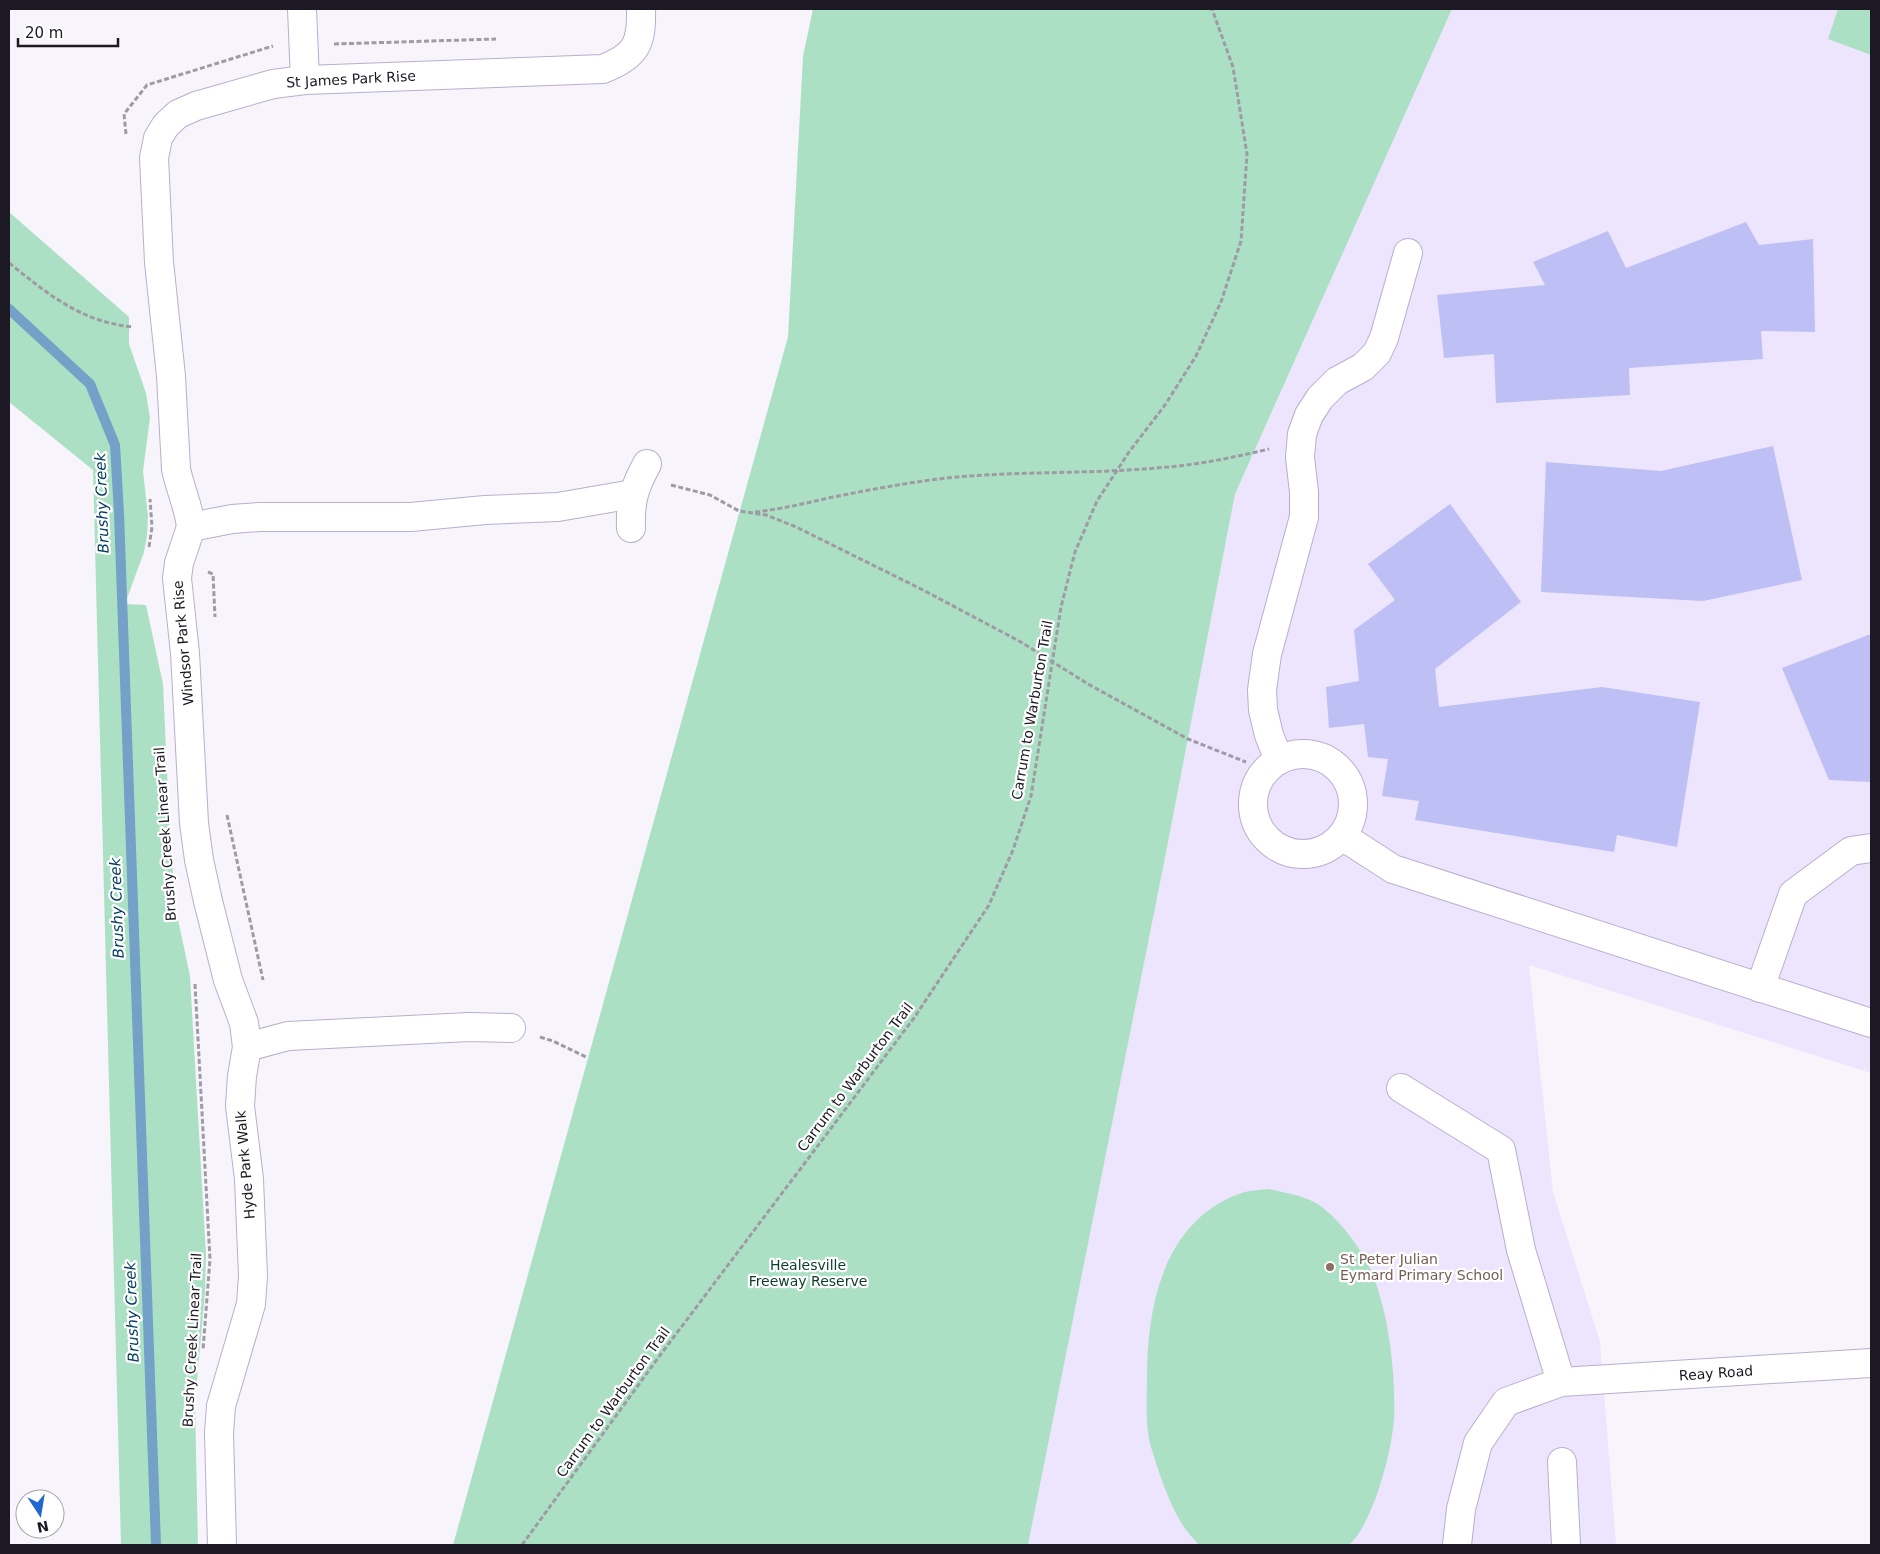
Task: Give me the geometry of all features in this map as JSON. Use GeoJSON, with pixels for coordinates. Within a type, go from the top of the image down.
{"type":"FeatureCollection","features":[{"type":"Feature","properties":{"kind":"street"},"geometry":{"type":"LineString","coordinates":[[302,9],[305,80]]}},
{"type":"Feature","properties":{"kind":"street","name":"St James Park Rise"},"geometry":{"type":"LineString","coordinates":[[191,527],[190,512],[176,469],[171,376],[158,253],[154,158],[158,138],[166,125],[178,114],[196,106],[273,84],[305,80],[602,69],[621,62],[638,43],[642,31],[641,9]]}},
{"type":"Feature","properties":{"kind":"street"},"geometry":{"type":"LineString","coordinates":[[1273,765],[1263,710],[1262,690],[1267,654],[1304,517],[1304,492],[1300,457],[1302,440],[1309,415],[1320,398],[1337,381],[1363,367],[1377,353],[1384,338],[1408,254]]}},
{"type":"Feature","properties":{"kind":"street"},"geometry":{"type":"LineString","coordinates":[[191,527],[232,519],[259,517],[411,517],[485,510],[558,507],[639,479]]}},
{"type":"Feature","properties":{"kind":"street"},"geometry":{"type":"LineString","coordinates":[[631,528],[631,509],[639,479]]}},
{"type":"Feature","properties":{"kind":"street","name":"Windsor Park Rise"},"geometry":{"type":"LineString","coordinates":[[191,527],[179,563],[177,578],[185,653],[194,823],[199,860],[208,901],[228,980],[244,1023],[248,1047]]}},
{"type":"Feature","properties":{"kind":"street"},"geometry":{"type":"LineString","coordinates":[[1294,755],[1310,755],[1324,759],[1337,767],[1346,778],[1352,792],[1354,807],[1350,823],[1342,836],[1330,847],[1315,853],[1299,854],[1284,850],[1270,842],[1260,830],[1254,815],[1254,799],[1257,784],[1273,765],[1294,755]]}},
{"type":"Feature","properties":{"kind":"street"},"geometry":{"type":"LineString","coordinates":[[1342,836],[1393,869],[1871,1023]]}},
{"type":"Feature","properties":{"kind":"street"},"geometry":{"type":"LineString","coordinates":[[1760,988],[1793,894],[1851,851],[1871,848]]}},
{"type":"Feature","properties":{"kind":"street"},"geometry":{"type":"LineString","coordinates":[[248,1047],[288,1036],[459,1028],[511,1028]]}},
{"type":"Feature","properties":{"kind":"street","name":"Hyde Park Walk"},"geometry":{"type":"LineString","coordinates":[[222,1545],[219,1448],[222,1406],[251,1304],[253,1276],[249,1180],[240,1106],[242,1076],[248,1047]]}},
{"type":"Feature","properties":{"kind":"street"},"geometry":{"type":"LineString","coordinates":[[1401,1088],[1501,1150],[1521,1250],[1561,1382]]}},
{"type":"Feature","properties":{"kind":"street","name":"Reay Road"},"geometry":{"type":"LineString","coordinates":[[1457,1545],[1461,1509],[1478,1443],[1506,1402],[1561,1382],[1871,1363]]}},
{"type":"Feature","properties":{"kind":"street"},"geometry":{"type":"LineString","coordinates":[[1562,1462],[1566,1545]]}},
{"type":"Feature","properties":{"kind":"path","name":"Carrum to Warburton Trail"},"geometry":{"type":"LineString","coordinates":[[522,1545],[658,1358],[914,1018],[989,905],[1013,850],[1031,796],[1061,607],[1075,552],[1098,501],[1130,452],[1165,405],[1196,356],[1221,302],[1241,240],[1247,154],[1233,67],[1212,9]]}},
{"type":"Feature","properties":{"kind":"path"},"geometry":{"type":"LineString","coordinates":[[9,262],[51,296],[70,308],[87,317],[103,322],[133,327],[134,334]]}},
{"type":"Feature","properties":{"kind":"path"},"geometry":{"type":"LineString","coordinates":[[750,512],[779,509],[888,487],[956,477],[1043,472],[1117,471],[1220,461],[1302,440]]}},
{"type":"Feature","properties":{"kind":"path"},"geometry":{"type":"LineString","coordinates":[[639,479],[710,495],[739,511],[766,515],[794,526],[923,590],[1053,661],[1088,684],[1188,738],[1273,765]]}},
{"type":"Feature","properties":{"kind":"path"},"geometry":{"type":"LineString","coordinates":[[148,551],[152,527],[149,493]]}},
{"type":"Feature","properties":{"kind":"path","name":"Brushy Creek Linear Trail"},"geometry":{"type":"LineString","coordinates":[[194,978],[210,1259],[203,1351]]}},
{"type":"Feature","properties":{"kind":"path"},"geometry":{"type":"LineString","coordinates":[[511,1028],[553,1041],[588,1058]]}},
{"type":"Feature","properties":{"kind":"shaded area"},"geometry":{"type":"Polygon","coordinates":[[[1452,9],[1871,9],[1871,1073],[1529,965],[1553,1192],[1600,1342],[1616,1545],[1028,1545],[1164,863],[1235,494],[1452,9]]]}},
{"type":"Feature","properties":{"kind":"green space","name":"Healesville Freeway Reserve"},"geometry":{"type":"Polygon","coordinates":[[[813,9],[1452,9],[1235,494],[1164,863],[1028,1545],[453,1545],[788,337],[803,56],[813,9]]]}},
{"type":"Feature","properties":{"kind":"green space"},"geometry":{"type":"Polygon","coordinates":[[[1838,9],[1871,9],[1871,55],[1828,39],[1838,9]]]}},
{"type":"Feature","properties":{"kind":"green space"},"geometry":{"type":"Polygon","coordinates":[[[9,212],[129,317],[129,344],[146,393],[150,418],[143,471],[148,516],[147,536],[144,552],[125,604],[146,605],[163,684],[170,836],[176,910],[190,976],[206,1255],[205,1292],[195,1403],[198,1545],[121,1545],[93,470],[9,402],[9,212]]]}},
{"type":"Feature","properties":{"kind":"green space"},"geometry":{"type":"Polygon","coordinates":[[[1269,1189],[1310,1200],[1322,1207],[1337,1221],[1351,1237],[1368,1264],[1383,1307],[1394,1383],[1393,1429],[1387,1460],[1375,1500],[1361,1530],[1349,1545],[1199,1545],[1177,1516],[1160,1476],[1149,1439],[1147,1413],[1148,1351],[1156,1296],[1164,1270],[1176,1246],[1193,1225],[1213,1207],[1242,1193],[1269,1189]]]}},
{"type":"Feature","properties":{"kind":"building"},"geometry":{"type":"Polygon","coordinates":[[[1746,222],[1759,245],[1813,239],[1815,332],[1761,331],[1763,359],[1629,368],[1630,395],[1496,403],[1494,354],[1444,358],[1437,295],[1545,285],[1533,262],[1608,231],[1626,268],[1746,222]]]}},
{"type":"Feature","properties":{"kind":"building"},"geometry":{"type":"Polygon","coordinates":[[[1773,446],[1802,580],[1703,601],[1541,592],[1546,462],[1661,471],[1773,446]]]}},
{"type":"Feature","properties":{"kind":"building"},"geometry":{"type":"Polygon","coordinates":[[[1450,504],[1521,602],[1435,669],[1439,707],[1602,687],[1700,702],[1677,847],[1617,835],[1614,852],[1415,820],[1419,801],[1382,796],[1388,759],[1368,757],[1364,724],[1329,728],[1326,687],[1359,681],[1354,630],[1395,600],[1368,564],[1450,504]]]}},
{"type":"Feature","properties":{"kind":"building"},"geometry":{"type":"Polygon","coordinates":[[[1871,634],[1871,782],[1829,780],[1782,668],[1871,634]]]}},
{"type":"Feature","properties":{"kind":"waterway","name":"Brushy Creek"},"geometry":{"type":"LineString","coordinates":[[9,309],[90,384],[115,445],[156,1545]]}},
{"type":"Feature","properties":{"kind":"place","name":"St Peter Julian Eymard Primary School"},"geometry":{"type":"Point","coordinates":[1330,1267]}}]}
